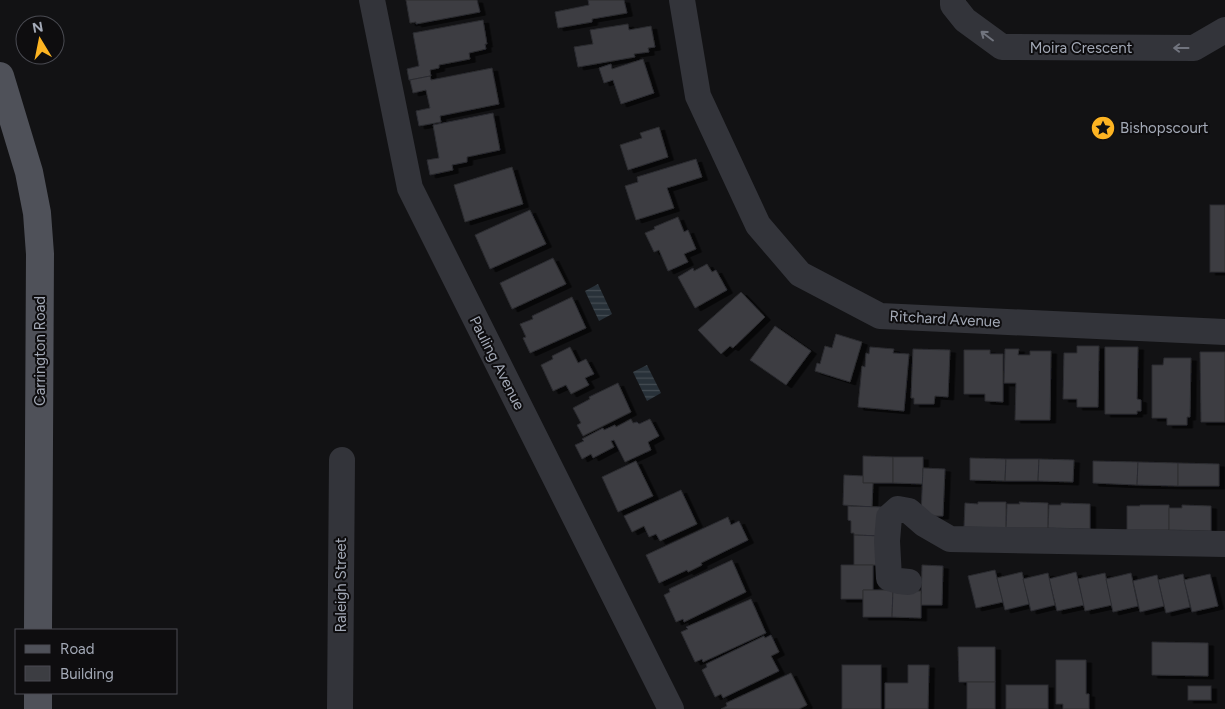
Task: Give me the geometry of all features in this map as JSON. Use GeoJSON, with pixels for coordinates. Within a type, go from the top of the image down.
{"type":"FeatureCollection","features":[{"type":"Feature","properties":{"kind":"main road","name":"Carrington Road"},"geometry":{"type":"LineString","coordinates":[[0,76],[30,172],[37,213],[40,254],[38,629]]}},
{"type":"Feature","properties":{"kind":"main road"},"geometry":{"type":"LineString","coordinates":[[38,694],[38,709]]}},
{"type":"Feature","properties":{"kind":"street","name":"Pauling Avenue"},"geometry":{"type":"LineString","coordinates":[[372,0],[410,188],[672,709]]}},
{"type":"Feature","properties":{"kind":"street","name":"Ritchard Avenue"},"geometry":{"type":"LineString","coordinates":[[682,0],[698,96],[758,225],[800,274],[880,316],[1225,332]]}},
{"type":"Feature","properties":{"kind":"street","name":"Moira Crescent"},"geometry":{"type":"LineString","coordinates":[[953,0],[953,5],[965,20],[1002,47],[1194,48],[1225,30]]}},
{"type":"Feature","properties":{"kind":"street","name":"Raleigh Street"},"geometry":{"type":"LineString","coordinates":[[340,709],[342,460]]}},
{"type":"Feature","properties":{"kind":"street"},"geometry":{"type":"LineString","coordinates":[[909,582],[889,578],[887,540],[889,517],[898,509],[910,511],[924,524],[950,539],[1225,544]]}},
{"type":"Feature","properties":{"kind":"shaded area"},"geometry":{"type":"Polygon","coordinates":[[[598,284],[612,314],[599,321],[585,291],[598,284]]]}},
{"type":"Feature","properties":{"kind":"shaded area"},"geometry":{"type":"Polygon","coordinates":[[[647,365],[661,393],[647,401],[633,372],[647,365]]]}},
{"type":"Feature","properties":{"kind":"building"},"geometry":{"type":"Polygon","coordinates":[[[406,0],[477,0],[480,12],[416,24],[416,22],[410,23],[406,0]]]}},
{"type":"Feature","properties":{"kind":"building"},"geometry":{"type":"Polygon","coordinates":[[[588,0],[624,0],[627,13],[592,19],[592,22],[558,28],[555,12],[589,5],[588,0]]]}},
{"type":"Feature","properties":{"kind":"building"},"geometry":{"type":"Polygon","coordinates":[[[483,20],[487,44],[485,44],[486,49],[469,53],[470,59],[439,65],[439,68],[430,70],[431,76],[409,80],[407,69],[419,66],[413,33],[483,20]]]}},
{"type":"Feature","properties":{"kind":"building"},"geometry":{"type":"Polygon","coordinates":[[[628,24],[629,30],[651,26],[655,47],[648,48],[649,52],[634,54],[635,57],[578,67],[574,47],[593,44],[590,30],[628,24]]]}},
{"type":"Feature","properties":{"kind":"building"},"geometry":{"type":"Polygon","coordinates":[[[643,59],[654,93],[621,104],[613,80],[604,83],[599,68],[611,64],[612,69],[643,59]]]}},
{"type":"Feature","properties":{"kind":"building"},"geometry":{"type":"Polygon","coordinates":[[[492,68],[499,104],[440,116],[441,122],[419,126],[416,111],[430,108],[426,90],[413,93],[410,80],[430,76],[431,80],[492,68]]]}},
{"type":"Feature","properties":{"kind":"building"},"geometry":{"type":"Polygon","coordinates":[[[493,113],[500,150],[467,157],[467,162],[452,165],[453,170],[430,175],[427,160],[439,158],[433,125],[493,113]]]}},
{"type":"Feature","properties":{"kind":"building"},"geometry":{"type":"Polygon","coordinates":[[[659,127],[668,157],[628,170],[620,145],[642,138],[640,133],[659,127]]]}},
{"type":"Feature","properties":{"kind":"building"},"geometry":{"type":"Polygon","coordinates":[[[696,159],[702,177],[667,188],[674,208],[636,220],[625,186],[638,182],[637,177],[696,159]]]}},
{"type":"Feature","properties":{"kind":"building"},"geometry":{"type":"Polygon","coordinates":[[[512,167],[523,204],[465,222],[454,185],[512,167]]]}},
{"type":"Feature","properties":{"kind":"building"},"geometry":{"type":"Polygon","coordinates":[[[1210,205],[1225,205],[1225,272],[1210,272],[1210,205]]]}},
{"type":"Feature","properties":{"kind":"building"},"geometry":{"type":"Polygon","coordinates":[[[530,210],[546,244],[490,269],[475,235],[530,210]]]}},
{"type":"Feature","properties":{"kind":"building"},"geometry":{"type":"Polygon","coordinates":[[[678,217],[684,232],[688,230],[696,249],[684,254],[688,262],[668,271],[659,250],[654,252],[645,233],[678,217]]]}},
{"type":"Feature","properties":{"kind":"building"},"geometry":{"type":"Polygon","coordinates":[[[553,258],[566,284],[512,309],[500,283],[553,258]]]}},
{"type":"Feature","properties":{"kind":"building"},"geometry":{"type":"Polygon","coordinates":[[[707,264],[712,272],[716,270],[727,290],[695,308],[678,277],[693,268],[694,271],[707,264]]]}},
{"type":"Feature","properties":{"kind":"building"},"geometry":{"type":"Polygon","coordinates":[[[741,292],[765,317],[733,348],[730,346],[721,354],[698,330],[741,292]]]}},
{"type":"Feature","properties":{"kind":"building"},"geometry":{"type":"Polygon","coordinates":[[[572,297],[586,328],[530,353],[523,338],[526,337],[520,324],[533,319],[532,316],[572,297]]]}},
{"type":"Feature","properties":{"kind":"building"},"geometry":{"type":"Polygon","coordinates":[[[775,326],[811,351],[786,385],[750,360],[775,326]]]}},
{"type":"Feature","properties":{"kind":"building"},"geometry":{"type":"Polygon","coordinates":[[[836,334],[862,342],[850,382],[815,371],[817,363],[820,364],[825,346],[832,348],[836,334]]]}},
{"type":"Feature","properties":{"kind":"building"},"geometry":{"type":"Polygon","coordinates":[[[1077,346],[1099,346],[1098,407],[1077,407],[1077,399],[1063,399],[1064,353],[1077,353],[1077,346]]]}},
{"type":"Feature","properties":{"kind":"building"},"geometry":{"type":"Polygon","coordinates":[[[570,347],[578,363],[586,359],[594,374],[585,378],[589,385],[571,394],[566,385],[553,391],[541,365],[553,359],[552,356],[570,347]]]}},
{"type":"Feature","properties":{"kind":"building"},"geometry":{"type":"Polygon","coordinates":[[[870,347],[894,349],[893,353],[909,354],[904,411],[858,407],[862,366],[865,367],[866,353],[869,354],[870,347]]]}},
{"type":"Feature","properties":{"kind":"building"},"geometry":{"type":"Polygon","coordinates":[[[1105,347],[1138,347],[1137,399],[1141,400],[1141,411],[1137,411],[1137,414],[1105,414],[1105,347]]]}},
{"type":"Feature","properties":{"kind":"building"},"geometry":{"type":"Polygon","coordinates":[[[913,349],[950,350],[948,397],[935,396],[934,404],[914,404],[914,398],[911,398],[913,349]]]}},
{"type":"Feature","properties":{"kind":"building"},"geometry":{"type":"Polygon","coordinates":[[[1005,349],[1019,349],[1018,355],[1030,355],[1030,351],[1051,351],[1050,420],[1015,420],[1016,383],[1004,383],[1005,349]]]}},
{"type":"Feature","properties":{"kind":"building"},"geometry":{"type":"Polygon","coordinates":[[[964,350],[990,350],[990,354],[1003,354],[1003,402],[985,401],[985,394],[964,394],[964,350]]]}},
{"type":"Feature","properties":{"kind":"building"},"geometry":{"type":"Polygon","coordinates":[[[1200,352],[1225,352],[1225,422],[1201,422],[1200,352]]]}},
{"type":"Feature","properties":{"kind":"building"},"geometry":{"type":"Polygon","coordinates":[[[1164,358],[1191,358],[1190,417],[1187,417],[1187,425],[1167,425],[1167,418],[1152,418],[1152,365],[1163,365],[1164,358]]]}},
{"type":"Feature","properties":{"kind":"building"},"geometry":{"type":"Polygon","coordinates":[[[618,383],[631,412],[583,436],[577,425],[581,423],[573,408],[590,399],[589,397],[618,383]]]}},
{"type":"Feature","properties":{"kind":"building"},"geometry":{"type":"Polygon","coordinates":[[[631,419],[633,423],[637,422],[639,424],[650,419],[659,436],[648,442],[651,450],[625,462],[614,440],[611,441],[614,447],[593,458],[591,454],[582,459],[575,445],[584,441],[582,439],[603,428],[604,430],[615,425],[616,427],[631,419]]]}},
{"type":"Feature","properties":{"kind":"building"},"geometry":{"type":"Polygon","coordinates":[[[863,456],[893,457],[893,483],[863,483],[863,456]]]}},
{"type":"Feature","properties":{"kind":"building"},"geometry":{"type":"Polygon","coordinates":[[[893,457],[923,457],[923,484],[893,483],[893,457]]]}},
{"type":"Feature","properties":{"kind":"building"},"geometry":{"type":"Polygon","coordinates":[[[970,458],[1006,459],[1005,481],[970,480],[970,458]]]}},
{"type":"Feature","properties":{"kind":"building"},"geometry":{"type":"Polygon","coordinates":[[[1006,459],[1039,459],[1038,481],[1005,481],[1006,459]]]}},
{"type":"Feature","properties":{"kind":"building"},"geometry":{"type":"Polygon","coordinates":[[[1039,459],[1074,460],[1073,482],[1038,481],[1039,459]]]}},
{"type":"Feature","properties":{"kind":"building"},"geometry":{"type":"Polygon","coordinates":[[[636,461],[653,496],[618,512],[602,477],[636,461]]]}},
{"type":"Feature","properties":{"kind":"building"},"geometry":{"type":"Polygon","coordinates":[[[1093,461],[1138,462],[1137,485],[1093,483],[1093,461]]]}},
{"type":"Feature","properties":{"kind":"building"},"geometry":{"type":"Polygon","coordinates":[[[1138,462],[1178,463],[1178,486],[1137,485],[1138,462]]]}},
{"type":"Feature","properties":{"kind":"building"},"geometry":{"type":"Polygon","coordinates":[[[1178,463],[1219,464],[1219,486],[1178,486],[1178,463]]]}},
{"type":"Feature","properties":{"kind":"building"},"geometry":{"type":"Polygon","coordinates":[[[923,468],[945,469],[943,516],[921,516],[923,468]]]}},
{"type":"Feature","properties":{"kind":"building"},"geometry":{"type":"Polygon","coordinates":[[[844,475],[863,476],[863,483],[873,483],[872,507],[843,505],[844,475]]]}},
{"type":"Feature","properties":{"kind":"building"},"geometry":{"type":"Polygon","coordinates":[[[681,490],[697,524],[660,541],[656,534],[649,537],[644,526],[632,532],[624,516],[681,490]]]}},
{"type":"Feature","properties":{"kind":"building"},"geometry":{"type":"Polygon","coordinates":[[[978,502],[1006,502],[1006,528],[964,527],[965,503],[978,504],[978,502]]]}},
{"type":"Feature","properties":{"kind":"building"},"geometry":{"type":"Polygon","coordinates":[[[1019,502],[1048,503],[1048,528],[1006,528],[1007,504],[1020,504],[1019,502]]]}},
{"type":"Feature","properties":{"kind":"building"},"geometry":{"type":"Polygon","coordinates":[[[1061,503],[1090,504],[1090,529],[1048,528],[1049,505],[1061,505],[1061,503]]]}},
{"type":"Feature","properties":{"kind":"building"},"geometry":{"type":"Polygon","coordinates":[[[1169,505],[1169,530],[1127,530],[1127,506],[1169,505]]]}},
{"type":"Feature","properties":{"kind":"building"},"geometry":{"type":"Polygon","coordinates":[[[1182,505],[1211,506],[1211,531],[1169,530],[1169,508],[1182,508],[1182,505]]]}},
{"type":"Feature","properties":{"kind":"building"},"geometry":{"type":"Polygon","coordinates":[[[848,506],[882,507],[881,536],[854,535],[854,533],[851,533],[851,521],[848,520],[848,506]]]}},
{"type":"Feature","properties":{"kind":"building"},"geometry":{"type":"Polygon","coordinates":[[[728,517],[731,525],[739,521],[748,540],[701,563],[702,565],[688,572],[687,570],[659,583],[646,555],[728,517]]]}},
{"type":"Feature","properties":{"kind":"building"},"geometry":{"type":"Polygon","coordinates":[[[854,535],[881,536],[881,565],[854,565],[854,535]]]}},
{"type":"Feature","properties":{"kind":"building"},"geometry":{"type":"Polygon","coordinates":[[[732,560],[746,592],[684,622],[683,619],[676,622],[664,595],[670,592],[669,589],[732,560]]]}},
{"type":"Feature","properties":{"kind":"building"},"geometry":{"type":"Polygon","coordinates":[[[841,565],[873,565],[873,590],[863,590],[863,599],[841,599],[841,565]]]}},
{"type":"Feature","properties":{"kind":"building"},"geometry":{"type":"Polygon","coordinates":[[[922,565],[943,566],[942,605],[921,605],[922,565]]]}},
{"type":"Feature","properties":{"kind":"building"},"geometry":{"type":"Polygon","coordinates":[[[995,570],[1003,602],[976,608],[968,576],[995,570]]]}},
{"type":"Feature","properties":{"kind":"building"},"geometry":{"type":"Polygon","coordinates":[[[1022,572],[1029,604],[1005,610],[997,578],[1022,572]]]}},
{"type":"Feature","properties":{"kind":"building"},"geometry":{"type":"Polygon","coordinates":[[[1076,572],[1084,605],[1057,611],[1049,579],[1076,572]]]}},
{"type":"Feature","properties":{"kind":"building"},"geometry":{"type":"Polygon","coordinates":[[[1048,573],[1055,605],[1031,611],[1023,579],[1048,573]]]}},
{"type":"Feature","properties":{"kind":"building"},"geometry":{"type":"Polygon","coordinates":[[[1105,573],[1112,605],[1085,611],[1078,579],[1105,573]]]}},
{"type":"Feature","properties":{"kind":"building"},"geometry":{"type":"Polygon","coordinates":[[[1131,573],[1138,606],[1113,612],[1106,579],[1131,573]]]}},
{"type":"Feature","properties":{"kind":"building"},"geometry":{"type":"Polygon","coordinates":[[[1183,574],[1190,607],[1166,613],[1158,580],[1183,574]]]}},
{"type":"Feature","properties":{"kind":"building"},"geometry":{"type":"Polygon","coordinates":[[[1210,574],[1218,606],[1192,612],[1184,580],[1210,574]]]}},
{"type":"Feature","properties":{"kind":"building"},"geometry":{"type":"Polygon","coordinates":[[[1157,575],[1164,606],[1140,612],[1133,581],[1157,575]]]}},
{"type":"Feature","properties":{"kind":"building"},"geometry":{"type":"Polygon","coordinates":[[[863,590],[893,590],[892,617],[863,617],[863,590]]]}},
{"type":"Feature","properties":{"kind":"building"},"geometry":{"type":"Polygon","coordinates":[[[893,590],[921,591],[921,618],[892,617],[893,590]]]}},
{"type":"Feature","properties":{"kind":"building"},"geometry":{"type":"Polygon","coordinates":[[[751,599],[766,633],[703,662],[702,659],[695,662],[681,632],[688,629],[686,627],[751,599]]]}},
{"type":"Feature","properties":{"kind":"building"},"geometry":{"type":"Polygon","coordinates":[[[771,635],[779,652],[771,656],[779,671],[723,698],[721,694],[715,697],[702,670],[707,667],[706,664],[764,636],[765,638],[771,635]]]}},
{"type":"Feature","properties":{"kind":"building"},"geometry":{"type":"Polygon","coordinates":[[[1152,642],[1208,643],[1208,676],[1152,675],[1152,642]]]}},
{"type":"Feature","properties":{"kind":"building"},"geometry":{"type":"Polygon","coordinates":[[[958,647],[995,647],[995,682],[959,682],[958,647]]]}},
{"type":"Feature","properties":{"kind":"building"},"geometry":{"type":"Polygon","coordinates":[[[1056,660],[1086,660],[1086,694],[1089,694],[1089,709],[1063,709],[1063,704],[1056,704],[1056,660]]]}},
{"type":"Feature","properties":{"kind":"building"},"geometry":{"type":"Polygon","coordinates":[[[842,665],[881,665],[881,709],[842,709],[842,665]]]}},
{"type":"Feature","properties":{"kind":"building"},"geometry":{"type":"Polygon","coordinates":[[[908,665],[929,665],[928,709],[885,709],[885,683],[908,683],[908,665]]]}},
{"type":"Feature","properties":{"kind":"building"},"geometry":{"type":"Polygon","coordinates":[[[791,673],[807,705],[799,709],[721,709],[727,706],[726,703],[791,673]]]}},
{"type":"Feature","properties":{"kind":"building"},"geometry":{"type":"Polygon","coordinates":[[[967,682],[995,682],[995,709],[967,709],[967,682]]]}},
{"type":"Feature","properties":{"kind":"building"},"geometry":{"type":"Polygon","coordinates":[[[1006,685],[1048,685],[1048,709],[1006,709],[1006,685]]]}},
{"type":"Feature","properties":{"kind":"building"},"geometry":{"type":"Polygon","coordinates":[[[1188,686],[1211,686],[1211,700],[1188,700],[1188,686]]]}},
{"type":"Feature","properties":{"kind":"place","name":"Bishopscourt"},"geometry":{"type":"Point","coordinates":[1103,128]}}]}
